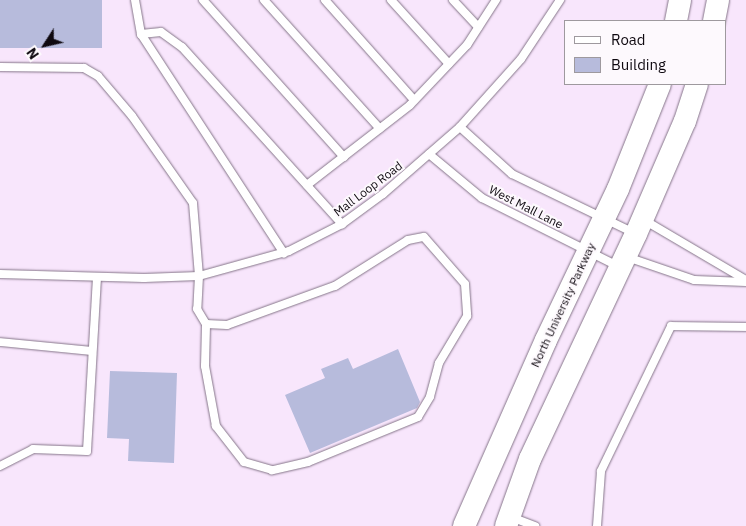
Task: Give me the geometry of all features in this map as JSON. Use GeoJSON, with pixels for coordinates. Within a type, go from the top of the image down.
{"type":"FeatureCollection","features":[{"type":"Feature","properties":{"kind":"main road"},"geometry":{"type":"LineString","coordinates":[[676,20],[680,0]]}},
{"type":"Feature","properties":{"kind":"main road"},"geometry":{"type":"LineString","coordinates":[[714,20],[718,0]]}},
{"type":"Feature","properties":{"kind":"main road","name":"North University Parkway"},"geometry":{"type":"LineString","coordinates":[[464,526],[639,140],[660,85]]}},
{"type":"Feature","properties":{"kind":"main road"},"geometry":{"type":"LineString","coordinates":[[507,521],[530,460],[639,227],[685,121],[698,85]]}},
{"type":"Feature","properties":{"kind":"lane"},"geometry":{"type":"LineString","coordinates":[[135,0],[141,34],[284,253]]}},
{"type":"Feature","properties":{"kind":"lane"},"geometry":{"type":"LineString","coordinates":[[203,0],[344,157]]}},
{"type":"Feature","properties":{"kind":"lane"},"geometry":{"type":"LineString","coordinates":[[264,0],[380,129]]}},
{"type":"Feature","properties":{"kind":"lane"},"geometry":{"type":"LineString","coordinates":[[325,0],[414,100]]}},
{"type":"Feature","properties":{"kind":"lane"},"geometry":{"type":"LineString","coordinates":[[391,0],[449,64]]}},
{"type":"Feature","properties":{"kind":"lane"},"geometry":{"type":"LineString","coordinates":[[453,0],[478,27]]}},
{"type":"Feature","properties":{"kind":"lane"},"geometry":{"type":"LineString","coordinates":[[307,185],[380,129],[414,100],[449,64],[496,0]]}},
{"type":"Feature","properties":{"kind":"lane","name":"Mall Loop Road"},"geometry":{"type":"LineString","coordinates":[[0,274],[97,277],[199,276],[284,253],[342,224],[383,194],[460,127],[521,59],[560,0]]}},
{"type":"Feature","properties":{"kind":"lane"},"geometry":{"type":"LineString","coordinates":[[141,34],[161,32],[172,38],[342,224]]}},
{"type":"Feature","properties":{"kind":"lane"},"geometry":{"type":"LineString","coordinates":[[0,66],[64,66],[84,68],[98,76],[132,116],[193,203],[199,276],[197,309],[206,324],[204,366],[216,426],[244,462],[272,470],[308,462],[418,417],[430,396],[439,363],[467,316],[465,284],[424,236],[408,240],[335,286],[227,325],[206,324]]}},
{"type":"Feature","properties":{"kind":"lane","name":"West Mall Lane"},"geometry":{"type":"LineString","coordinates":[[460,127],[512,174],[604,218],[639,227],[746,281]]}},
{"type":"Feature","properties":{"kind":"lane","name":"West Mall Lane"},"geometry":{"type":"LineString","coordinates":[[429,154],[482,198],[588,250],[623,262],[694,280],[746,281]]}},
{"type":"Feature","properties":{"kind":"lane"},"geometry":{"type":"LineString","coordinates":[[0,466],[33,449],[87,451],[91,351],[97,277]]}},
{"type":"Feature","properties":{"kind":"lane"},"geometry":{"type":"LineString","coordinates":[[597,526],[601,471],[671,326],[746,327]]}},
{"type":"Feature","properties":{"kind":"lane"},"geometry":{"type":"LineString","coordinates":[[0,342],[91,351]]}},
{"type":"Feature","properties":{"kind":"lane"},"geometry":{"type":"LineString","coordinates":[[507,521],[535,526]]}},
{"type":"Feature","properties":{"kind":"building"},"geometry":{"type":"Polygon","coordinates":[[[0,0],[102,0],[102,48],[0,48],[0,0]]]}},
{"type":"Feature","properties":{"kind":"building"},"geometry":{"type":"Polygon","coordinates":[[[398,349],[420,402],[417,408],[310,453],[285,395],[325,378],[321,369],[348,358],[353,369],[398,349]]]}},
{"type":"Feature","properties":{"kind":"building"},"geometry":{"type":"Polygon","coordinates":[[[110,371],[177,373],[174,463],[128,461],[129,439],[107,438],[110,371]]]}}]}
